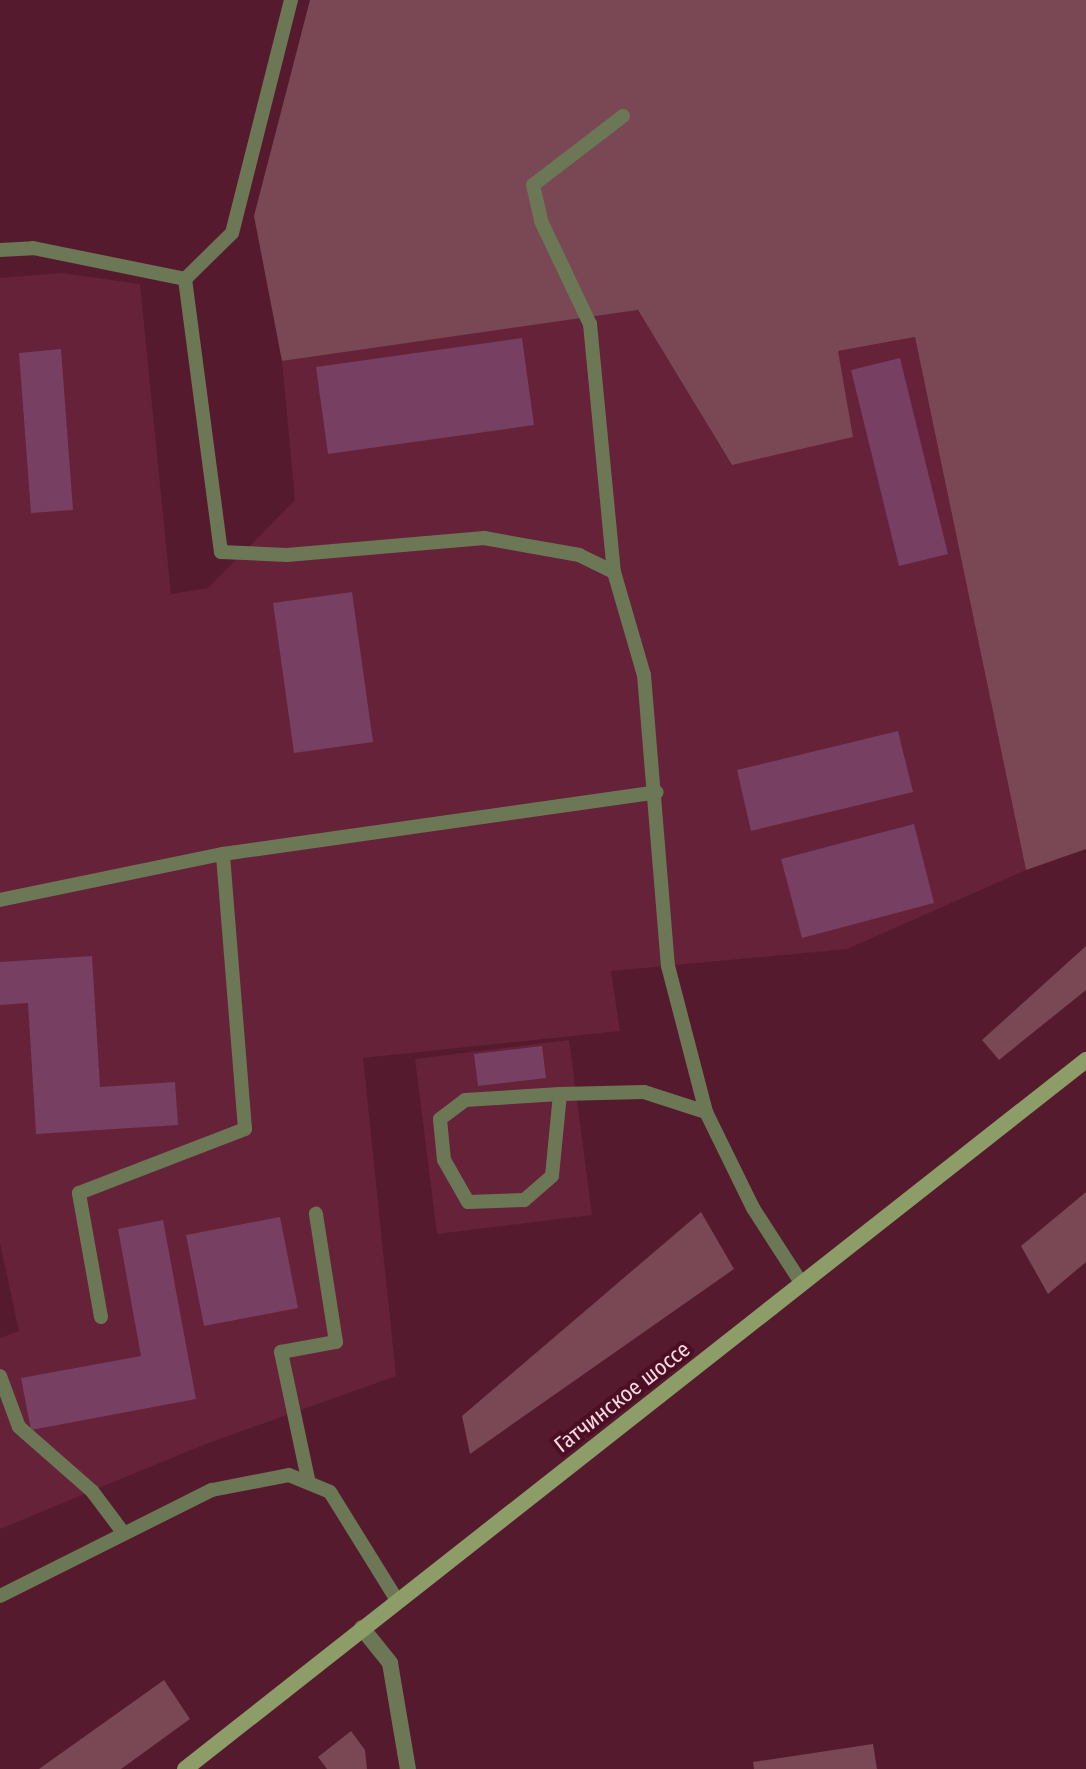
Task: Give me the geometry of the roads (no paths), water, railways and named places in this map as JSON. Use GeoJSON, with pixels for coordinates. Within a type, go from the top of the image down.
{"type":"FeatureCollection","features":[{"type":"Feature","properties":{"kind":"main road","name":"Гатчинское шоссе"},"geometry":{"type":"LineString","coordinates":[[185,1769],[1086,1060]]}},
{"type":"Feature","properties":{"kind":"street"},"geometry":{"type":"LineString","coordinates":[[362,1628],[390,1663],[408,1769]]}},
{"type":"Feature","properties":{"kind":"lane"},"geometry":{"type":"LineString","coordinates":[[185,279],[232,233],[291,0]]}},
{"type":"Feature","properties":{"kind":"lane"},"geometry":{"type":"LineString","coordinates":[[623,116],[533,185],[541,221],[590,324],[614,572],[644,675],[657,792],[668,966],[706,1112],[753,1208],[802,1284]]}},
{"type":"Feature","properties":{"kind":"lane"},"geometry":{"type":"LineString","coordinates":[[0,250],[33,248],[185,279]]}},
{"type":"Feature","properties":{"kind":"lane"},"geometry":{"type":"LineString","coordinates":[[185,279],[221,552],[287,555],[484,538],[579,555],[614,572]]}},
{"type":"Feature","properties":{"kind":"lane"},"geometry":{"type":"LineString","coordinates":[[0,900],[223,854],[657,792]]}},
{"type":"Feature","properties":{"kind":"lane"},"geometry":{"type":"LineString","coordinates":[[101,1317],[79,1193],[245,1129],[223,854]]}},
{"type":"Feature","properties":{"kind":"lane"},"geometry":{"type":"LineString","coordinates":[[560,1094],[552,1176],[524,1200],[468,1202],[444,1160],[440,1119],[465,1100],[560,1094],[644,1092],[706,1112]]}},
{"type":"Feature","properties":{"kind":"lane"},"geometry":{"type":"LineString","coordinates":[[308,1479],[281,1352],[336,1342],[316,1214]]}},
{"type":"Feature","properties":{"kind":"lane"},"geometry":{"type":"LineString","coordinates":[[0,1376],[19,1427],[92,1491],[122,1531]]}},
{"type":"Feature","properties":{"kind":"lane"},"geometry":{"type":"LineString","coordinates":[[0,1596],[122,1531],[263,1475],[308,1479],[330,1492],[397,1600]]}}]}
